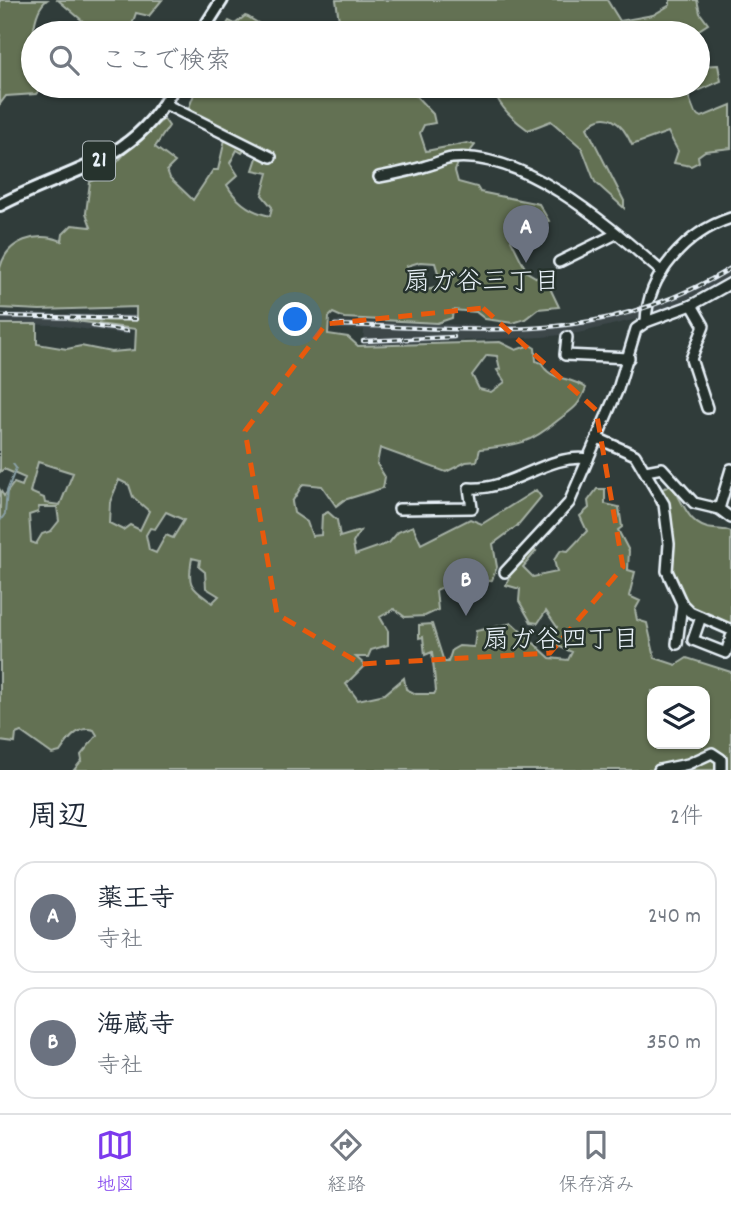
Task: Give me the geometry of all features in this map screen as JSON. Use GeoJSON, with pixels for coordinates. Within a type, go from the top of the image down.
{"type":"FeatureCollection","features":[{"type":"Feature","properties":{"kind":"main road"},"geometry":{"type":"LineString","coordinates":[[209,21],[222,0]]}},
{"type":"Feature","properties":{"kind":"main road","name":"21"},"geometry":{"type":"LineString","coordinates":[[0,205],[108,157],[144,130],[168,98]]}},
{"type":"Feature","properties":{"kind":"street"},"geometry":{"type":"LineString","coordinates":[[165,104],[271,158]]}},
{"type":"Feature","properties":{"kind":"street"},"geometry":{"type":"LineString","coordinates":[[379,177],[450,158],[503,162],[531,174],[616,234],[662,272]]}},
{"type":"Feature","properties":{"kind":"street"},"geometry":{"type":"LineString","coordinates":[[646,322],[646,304],[662,272],[677,251],[703,230],[731,218]]}},
{"type":"Feature","properties":{"kind":"street"},"geometry":{"type":"LineString","coordinates":[[559,262],[616,234]]}},
{"type":"Feature","properties":{"kind":"street"},"geometry":{"type":"LineString","coordinates":[[505,572],[562,513],[579,486],[629,358],[636,330],[646,322],[692,305],[731,283]]}},
{"type":"Feature","properties":{"kind":"street"},"geometry":{"type":"LineString","coordinates":[[692,305],[704,327],[691,359],[707,408]]}},
{"type":"Feature","properties":{"kind":"street"},"geometry":{"type":"LineString","coordinates":[[567,337],[565,355],[629,358]]}},
{"type":"Feature","properties":{"kind":"street"},"geometry":{"type":"LineString","coordinates":[[597,438],[635,455],[665,506],[669,544],[667,571],[682,604],[701,617],[731,629]]}},
{"type":"Feature","properties":{"kind":"street"},"geometry":{"type":"LineString","coordinates":[[399,509],[472,508],[470,488],[491,486],[572,457],[588,459]]}},
{"type":"Feature","properties":{"kind":"street"},"geometry":{"type":"LineString","coordinates":[[646,471],[662,468],[694,503],[719,509],[731,518]]}},
{"type":"Feature","properties":{"kind":"street"},"geometry":{"type":"LineString","coordinates":[[719,509],[731,469]]}},
{"type":"Feature","properties":{"kind":"street"},"geometry":{"type":"LineString","coordinates":[[677,643],[682,604]]}},
{"type":"Feature","properties":{"kind":"street"},"geometry":{"type":"LineString","coordinates":[[701,617],[693,640],[726,653],[731,638]]}},
{"type":"Feature","properties":{"kind":"street"},"geometry":{"type":"LineString","coordinates":[[659,770],[688,764],[712,753],[721,759],[721,770]]}},
{"type":"Feature","properties":{"kind":"highlighted area"},"geometry":{"type":"Polygon","coordinates":[[[483,308],[596,410],[623,567],[550,653],[361,664],[277,614],[245,431],[326,324],[483,308]]]}},
{"type":"Feature","properties":{"kind":"shaded area"},"geometry":{"type":"Polygon","coordinates":[[[731,265],[731,277],[651,316],[651,305],[696,286],[731,265]]]}},
{"type":"Feature","properties":{"kind":"shaded area"},"geometry":{"type":"Polygon","coordinates":[[[642,308],[641,318],[578,333],[542,337],[363,345],[364,330],[334,329],[334,321],[543,327],[596,321],[642,308]]]}},
{"type":"Feature","properties":{"kind":"shaded area"},"geometry":{"type":"Polygon","coordinates":[[[0,313],[136,315],[136,322],[69,318],[127,327],[127,335],[56,325],[0,324],[0,313]]]}},
{"type":"Feature","properties":{"kind":"green space"},"geometry":{"type":"Polygon","coordinates":[[[0,0],[47,0],[36,21],[21,21],[21,95],[6,96],[0,104],[0,0]]]}},
{"type":"Feature","properties":{"kind":"green space"},"geometry":{"type":"Polygon","coordinates":[[[58,0],[162,0],[149,16],[136,13],[133,21],[83,21],[58,0]]]}},
{"type":"Feature","properties":{"kind":"green space"},"geometry":{"type":"Polygon","coordinates":[[[336,0],[607,0],[620,21],[338,21],[336,0]]]}},
{"type":"Feature","properties":{"kind":"green space"},"geometry":{"type":"Polygon","coordinates":[[[670,0],[697,0],[700,13],[706,21],[620,21],[653,15],[670,5],[670,0]]]}},
{"type":"Feature","properties":{"kind":"green space"},"geometry":{"type":"Polygon","coordinates":[[[245,16],[254,21],[239,21],[245,16]]]}},
{"type":"Feature","properties":{"kind":"green space"},"geometry":{"type":"Polygon","coordinates":[[[710,65],[718,65],[721,81],[710,86],[710,65]]]}},
{"type":"Feature","properties":{"kind":"green space"},"geometry":{"type":"Polygon","coordinates":[[[193,98],[418,98],[433,114],[435,123],[424,125],[420,133],[426,151],[467,143],[475,145],[468,154],[454,153],[458,163],[455,171],[458,182],[477,187],[480,192],[539,204],[549,221],[520,230],[511,240],[527,272],[539,279],[547,274],[548,284],[559,307],[538,309],[525,319],[513,323],[485,319],[476,312],[453,310],[452,318],[437,323],[344,318],[333,313],[329,317],[328,334],[348,337],[358,346],[500,342],[516,350],[530,345],[535,348],[536,361],[542,363],[549,373],[586,388],[575,407],[538,435],[513,445],[480,449],[477,461],[466,462],[446,472],[380,448],[377,464],[385,477],[383,488],[344,500],[336,506],[322,486],[303,484],[292,502],[294,513],[307,522],[312,536],[321,535],[322,515],[328,512],[337,520],[340,537],[360,531],[353,543],[355,555],[389,543],[398,532],[413,526],[421,544],[470,519],[482,524],[536,490],[541,497],[517,526],[493,544],[497,567],[492,580],[473,587],[456,581],[436,590],[438,610],[425,616],[405,617],[394,609],[380,617],[388,631],[388,645],[371,650],[368,657],[356,657],[365,665],[346,684],[358,700],[385,694],[404,678],[406,689],[416,694],[434,694],[436,691],[432,652],[425,655],[423,637],[419,638],[419,625],[432,624],[444,662],[448,662],[452,650],[459,646],[474,647],[476,631],[512,623],[550,658],[568,660],[572,652],[553,644],[550,635],[557,627],[546,611],[538,623],[531,622],[519,601],[520,589],[506,585],[512,570],[532,549],[536,551],[523,567],[533,577],[557,572],[554,560],[561,550],[568,551],[587,531],[580,516],[589,508],[588,501],[597,489],[605,489],[605,504],[619,507],[622,527],[618,530],[629,551],[628,570],[635,572],[629,596],[640,601],[635,610],[637,620],[647,623],[655,658],[676,665],[687,658],[731,672],[731,770],[74,770],[82,760],[81,755],[97,735],[94,730],[78,732],[60,752],[52,754],[21,732],[16,734],[15,743],[0,741],[0,490],[4,496],[14,483],[22,486],[25,478],[4,469],[0,472],[0,324],[37,324],[37,344],[67,349],[81,346],[111,352],[135,350],[136,329],[68,320],[136,321],[136,307],[40,310],[0,308],[0,268],[9,251],[24,240],[43,237],[62,241],[63,234],[72,225],[91,227],[86,213],[90,182],[107,174],[133,144],[164,119],[169,126],[155,147],[175,162],[167,170],[170,178],[193,200],[213,170],[218,170],[226,135],[187,113],[193,98]],[[249,145],[242,153],[237,150],[230,163],[238,175],[227,185],[245,205],[270,216],[272,207],[262,195],[268,173],[253,170],[257,158],[265,153],[249,145]],[[420,262],[407,266],[411,291],[416,293],[442,286],[435,263],[420,262]],[[487,355],[472,375],[479,389],[491,392],[505,382],[497,370],[500,369],[497,356],[487,355]],[[38,462],[30,492],[44,498],[45,503],[60,505],[73,473],[38,462]],[[119,480],[110,502],[109,523],[123,530],[130,525],[140,530],[149,511],[133,497],[129,485],[119,480]],[[39,507],[38,512],[29,515],[31,542],[36,544],[42,534],[51,531],[59,521],[57,507],[39,507]],[[166,512],[155,529],[150,528],[146,535],[149,550],[156,553],[166,535],[173,538],[184,520],[166,512]],[[192,558],[192,585],[212,603],[219,596],[206,588],[205,572],[199,567],[200,560],[192,558]]]}},
{"type":"Feature","properties":{"kind":"green space"},"geometry":{"type":"Polygon","coordinates":[[[689,98],[695,113],[702,117],[731,105],[731,148],[705,151],[698,156],[699,162],[691,166],[674,163],[678,151],[668,132],[632,145],[619,125],[613,120],[601,118],[587,128],[624,201],[624,208],[595,182],[582,148],[551,121],[528,130],[511,116],[498,99],[689,98]]]}},
{"type":"Feature","properties":{"kind":"green space"},"geometry":{"type":"Polygon","coordinates":[[[672,485],[688,513],[698,524],[705,528],[731,532],[731,627],[680,604],[671,572],[666,506],[657,505],[652,493],[672,485]]]}},
{"type":"Feature","properties":{"kind":"waterway"},"geometry":{"type":"LineString","coordinates":[[0,521],[5,514],[7,491],[16,468],[13,464]]}},
{"type":"Feature","properties":{"kind":"railway"},"geometry":{"type":"LineString","coordinates":[[335,325],[489,329],[538,328],[586,322],[634,311],[682,294],[731,268]]}},
{"type":"Feature","properties":{"kind":"railway"},"geometry":{"type":"LineString","coordinates":[[0,316],[136,319]]}},
{"type":"Feature","properties":{"kind":"railway"},"geometry":{"type":"LineString","coordinates":[[93,326],[127,331]]}},
{"type":"Feature","properties":{"kind":"railway"},"geometry":{"type":"LineString","coordinates":[[363,341],[454,337]]}},
{"type":"Feature","properties":{"kind":"place","name":"薬王寺"},"geometry":{"type":"Point","coordinates":[526,263]}},
{"type":"Feature","properties":{"kind":"place","name":"海蔵寺"},"geometry":{"type":"Point","coordinates":[466,616]}},
{"type":"Feature","properties":{"kind":"district","name":"扇ガ谷三丁目"},"geometry":{"type":"Point","coordinates":[482,283]}},
{"type":"Feature","properties":{"kind":"district","name":"扇ガ谷四丁目"},"geometry":{"type":"Point","coordinates":[561,641]}}]}
